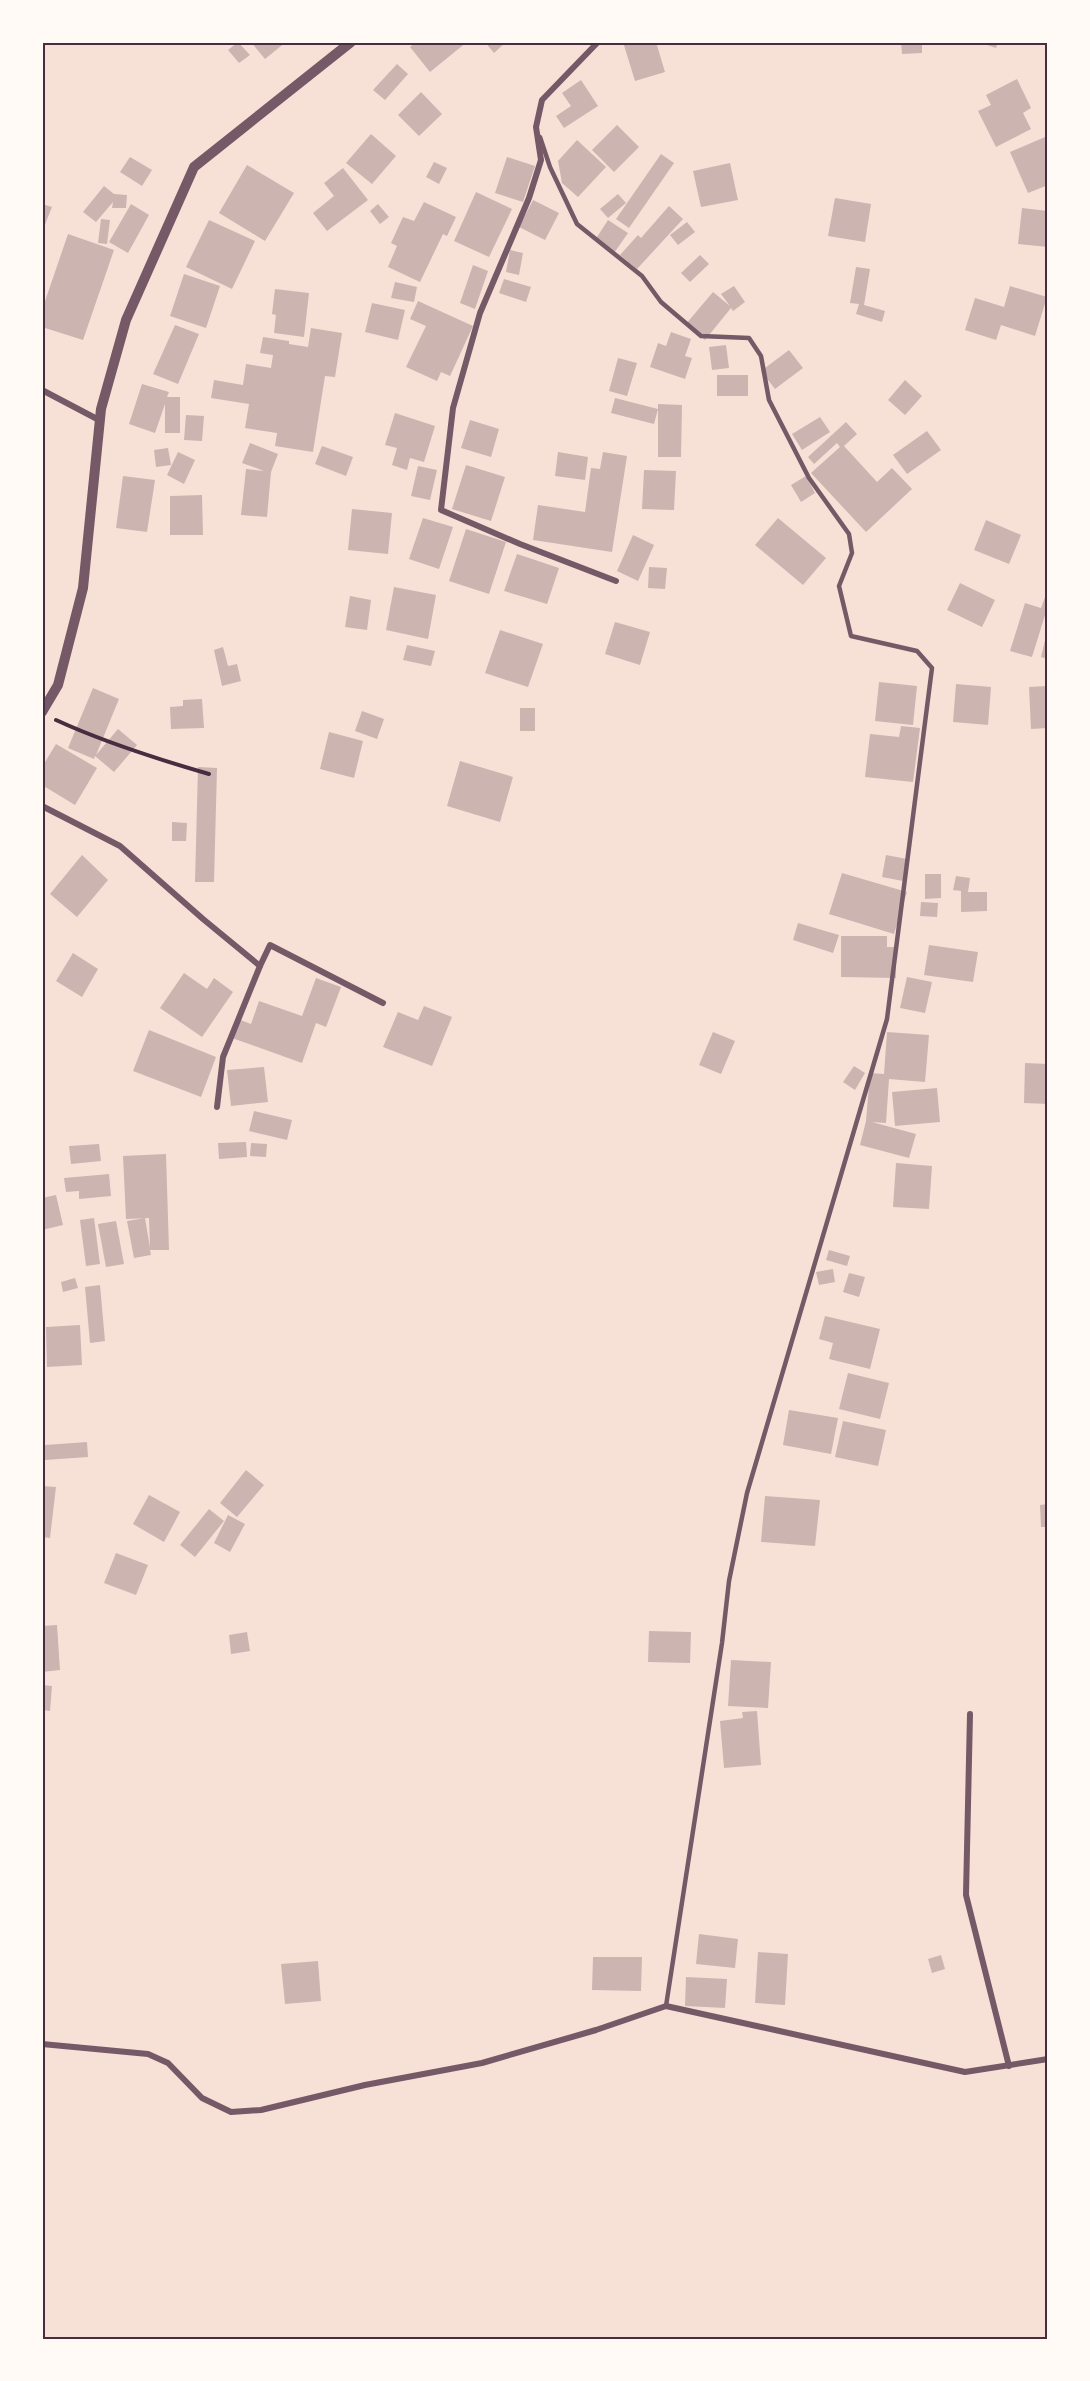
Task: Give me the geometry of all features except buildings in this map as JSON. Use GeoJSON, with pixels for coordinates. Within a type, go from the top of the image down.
{"type":"FeatureCollection","features":[{"type":"Feature","properties":{"kind":"street"},"geometry":{"type":"LineString","coordinates":[[42,712],[58,685],[83,588],[99,420],[126,320],[194,167],[351,42]]}},
{"type":"Feature","properties":{"kind":"street"},"geometry":{"type":"LineString","coordinates":[[598,42],[542,100],[536,127],[541,160],[529,198],[480,313],[453,408],[441,510],[520,544],[616,581]]}},
{"type":"Feature","properties":{"kind":"street"},"geometry":{"type":"LineString","coordinates":[[42,390],[99,420]]}},
{"type":"Feature","properties":{"kind":"street"},"geometry":{"type":"LineString","coordinates":[[42,806],[120,846],[260,966]]}},
{"type":"Feature","properties":{"kind":"street"},"geometry":{"type":"LineString","coordinates":[[217,1107],[223,1057],[270,945],[383,1003]]}},
{"type":"Feature","properties":{"kind":"street"},"geometry":{"type":"LineString","coordinates":[[970,1714],[966,1894],[1009,2066]]}},
{"type":"Feature","properties":{"kind":"street"},"geometry":{"type":"LineString","coordinates":[[42,2044],[148,2054],[168,2063],[202,2098],[231,2112],[251,2110],[482,2063],[596,2030],[666,2006],[964,2072],[1048,2059]]}},
{"type":"Feature","properties":{"kind":"lane"},"geometry":{"type":"LineString","coordinates":[[536,127],[550,167],[577,224],[642,276],[661,302],[700,336],[749,338],[761,356],[769,400],[809,478],[849,534],[852,553],[839,586],[851,636],[917,651],[932,668],[887,1019],[747,1493],[729,1581],[722,1643],[666,2006]]}},
{"type":"Feature","properties":{"kind":"path"},"geometry":{"type":"LineString","coordinates":[[52,718],[142,755],[209,774]]}}]}
